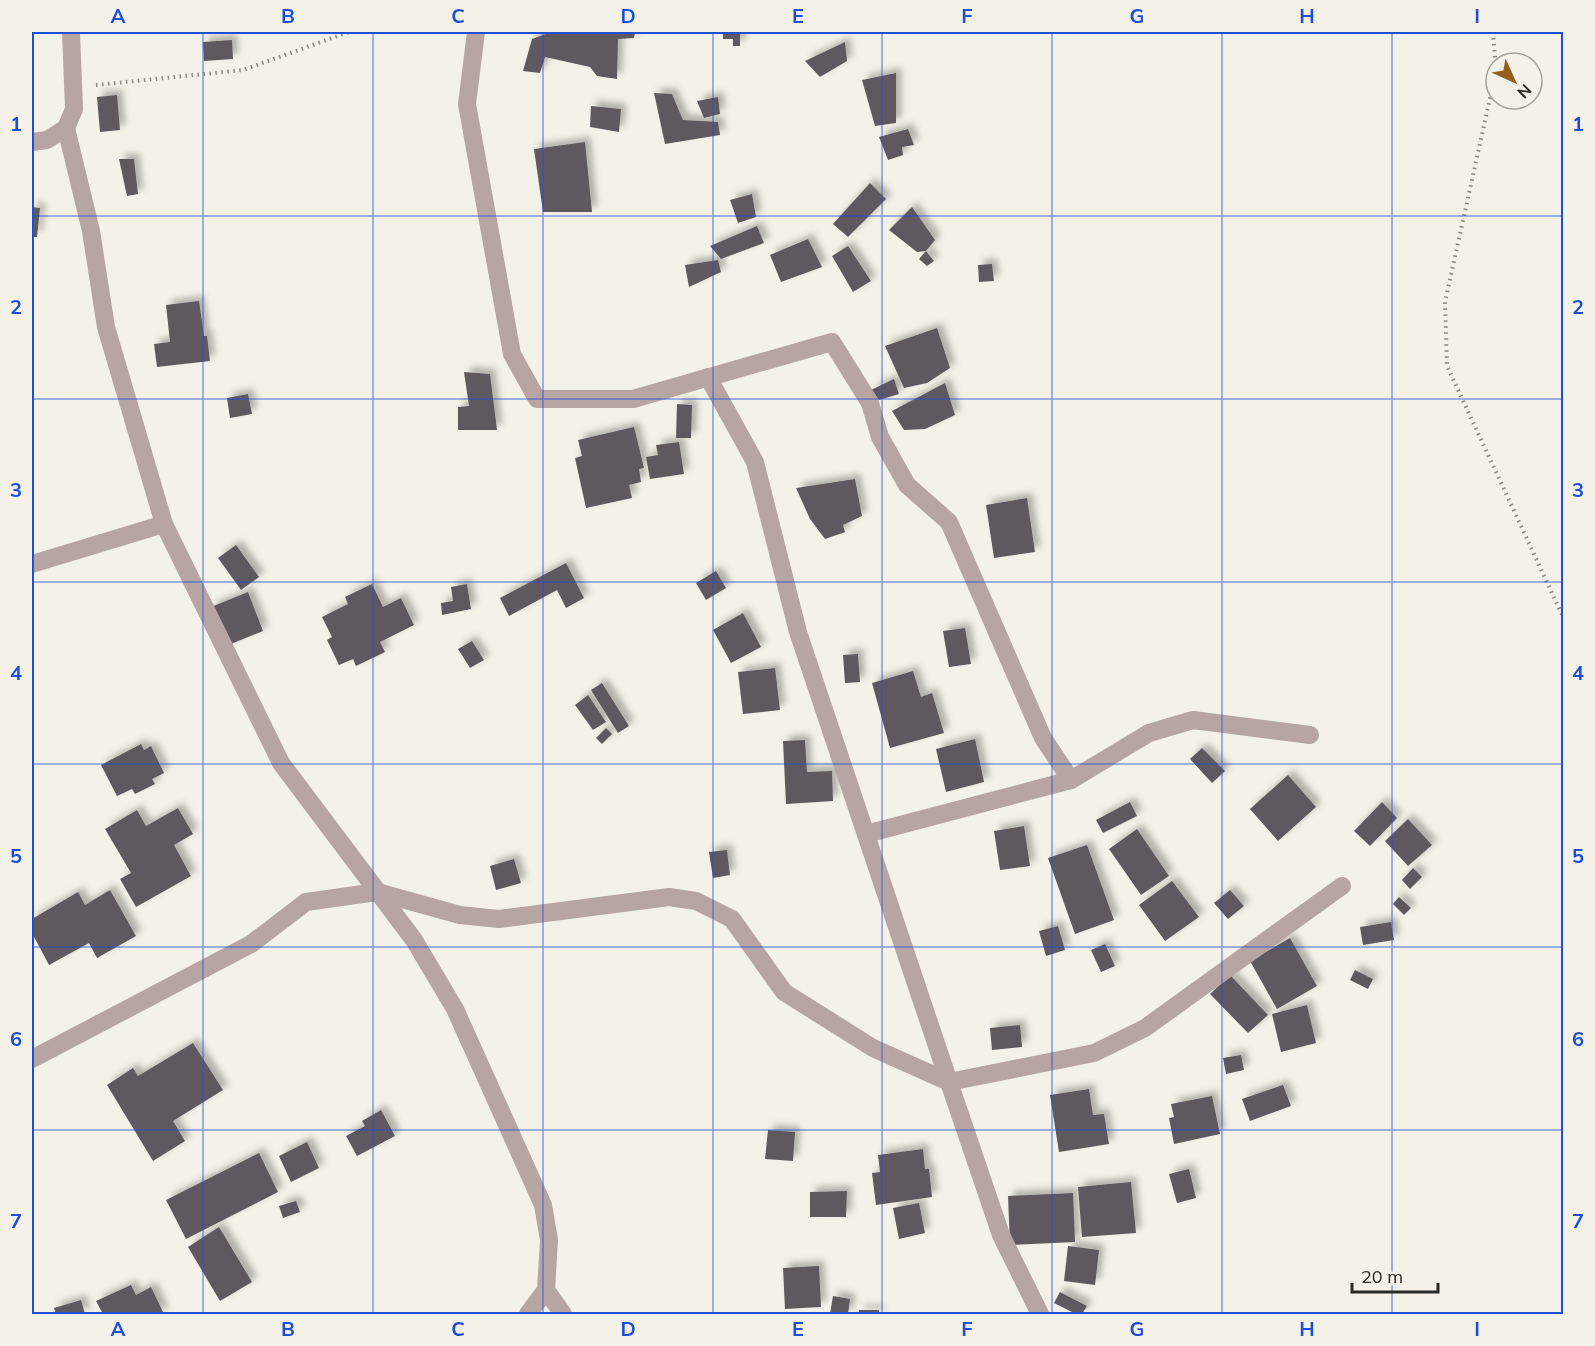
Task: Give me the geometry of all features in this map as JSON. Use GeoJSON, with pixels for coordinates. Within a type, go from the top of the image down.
{"type":"FeatureCollection","features":[{"type":"Feature","properties":{"kind":"street"},"geometry":{"type":"LineString","coordinates":[[32,142],[48,140],[66,128],[74,109],[71,32]]}},
{"type":"Feature","properties":{"kind":"street"},"geometry":{"type":"LineString","coordinates":[[476,32],[468,104],[512,354],[537,399],[633,399],[832,342],[870,403],[880,437],[907,485],[949,522],[1043,738],[1071,780]]}},
{"type":"Feature","properties":{"kind":"street"},"geometry":{"type":"LineString","coordinates":[[66,128],[91,231],[106,327],[164,524],[281,763],[414,940],[455,1009],[543,1205],[549,1240],[546,1290],[528,1314]]}},
{"type":"Feature","properties":{"kind":"street"},"geometry":{"type":"LineString","coordinates":[[708,377],[755,462],[798,632],[1001,1235],[1040,1314]]}},
{"type":"Feature","properties":{"kind":"street"},"geometry":{"type":"LineString","coordinates":[[32,564],[164,524]]}},
{"type":"Feature","properties":{"kind":"street"},"geometry":{"type":"LineString","coordinates":[[867,834],[1071,780],[1149,733],[1193,720],[1310,735]]}},
{"type":"Feature","properties":{"kind":"street"},"geometry":{"type":"LineString","coordinates":[[32,1059],[251,944],[306,902],[377,892],[460,915],[499,919],[669,897],[696,901],[732,919],[784,992],[873,1048],[950,1082],[1094,1053],[1145,1028],[1342,886]]}},
{"type":"Feature","properties":{"kind":"street"},"geometry":{"type":"LineString","coordinates":[[546,1290],[563,1314]]}},
{"type":"Feature","properties":{"kind":"path"},"geometry":{"type":"LineString","coordinates":[[74,87],[243,70],[349,32]]}},
{"type":"Feature","properties":{"kind":"path"},"geometry":{"type":"LineString","coordinates":[[1493,32],[1496,71],[1445,302],[1447,366],[1563,619]]}},
{"type":"Feature","properties":{"kind":"building"},"geometry":{"type":"Polygon","coordinates":[[[551,32],[635,32],[634,38],[618,39],[617,79],[597,76],[590,67],[545,57],[540,73],[523,71],[532,39],[551,32]]]}},
{"type":"Feature","properties":{"kind":"building"},"geometry":{"type":"Polygon","coordinates":[[[723,32],[740,32],[740,46],[733,46],[733,39],[723,39],[723,32]]]}},
{"type":"Feature","properties":{"kind":"building"},"geometry":{"type":"Polygon","coordinates":[[[232,40],[233,59],[204,61],[203,42],[232,40]]]}},
{"type":"Feature","properties":{"kind":"building"},"geometry":{"type":"Polygon","coordinates":[[[845,42],[847,61],[820,77],[805,61],[845,42]]]}},
{"type":"Feature","properties":{"kind":"building"},"geometry":{"type":"Polygon","coordinates":[[[896,73],[896,123],[875,126],[862,80],[896,73]]]}},
{"type":"Feature","properties":{"kind":"building"},"geometry":{"type":"Polygon","coordinates":[[[654,93],[672,94],[683,120],[718,122],[720,135],[665,144],[654,93]]]}},
{"type":"Feature","properties":{"kind":"building"},"geometry":{"type":"Polygon","coordinates":[[[117,95],[120,130],[100,132],[97,97],[117,95]]]}},
{"type":"Feature","properties":{"kind":"building"},"geometry":{"type":"Polygon","coordinates":[[[718,97],[720,114],[704,118],[697,101],[718,97]]]}},
{"type":"Feature","properties":{"kind":"building"},"geometry":{"type":"Polygon","coordinates":[[[591,106],[621,109],[619,132],[590,127],[591,106]]]}},
{"type":"Feature","properties":{"kind":"building"},"geometry":{"type":"Polygon","coordinates":[[[908,129],[914,145],[902,147],[903,155],[888,160],[879,137],[908,129]]]}},
{"type":"Feature","properties":{"kind":"building"},"geometry":{"type":"Polygon","coordinates":[[[585,142],[592,212],[543,212],[534,149],[585,142]]]}},
{"type":"Feature","properties":{"kind":"building"},"geometry":{"type":"Polygon","coordinates":[[[119,159],[134,159],[138,194],[127,196],[119,159]]]}},
{"type":"Feature","properties":{"kind":"building"},"geometry":{"type":"Polygon","coordinates":[[[870,183],[886,199],[848,237],[833,224],[870,183]]]}},
{"type":"Feature","properties":{"kind":"building"},"geometry":{"type":"Polygon","coordinates":[[[752,194],[756,217],[738,223],[730,200],[752,194]]]}},
{"type":"Feature","properties":{"kind":"building"},"geometry":{"type":"Polygon","coordinates":[[[32,207],[40,208],[37,237],[32,237],[32,207]]]}},
{"type":"Feature","properties":{"kind":"building"},"geometry":{"type":"Polygon","coordinates":[[[912,207],[935,240],[926,251],[917,252],[889,230],[912,207]]]}},
{"type":"Feature","properties":{"kind":"building"},"geometry":{"type":"Polygon","coordinates":[[[757,226],[764,243],[721,259],[710,246],[757,226]]]}},
{"type":"Feature","properties":{"kind":"building"},"geometry":{"type":"Polygon","coordinates":[[[808,239],[822,267],[781,282],[770,255],[808,239]]]}},
{"type":"Feature","properties":{"kind":"building"},"geometry":{"type":"Polygon","coordinates":[[[848,246],[871,281],[853,292],[832,256],[848,246]]]}},
{"type":"Feature","properties":{"kind":"building"},"geometry":{"type":"Polygon","coordinates":[[[926,251],[934,261],[927,266],[919,259],[926,251]]]}},
{"type":"Feature","properties":{"kind":"building"},"geometry":{"type":"Polygon","coordinates":[[[718,260],[721,272],[689,287],[685,265],[718,260]]]}},
{"type":"Feature","properties":{"kind":"building"},"geometry":{"type":"Polygon","coordinates":[[[992,264],[994,281],[979,282],[978,265],[992,264]]]}},
{"type":"Feature","properties":{"kind":"building"},"geometry":{"type":"Polygon","coordinates":[[[199,301],[210,361],[157,367],[154,344],[170,342],[166,305],[199,301]]]}},
{"type":"Feature","properties":{"kind":"building"},"geometry":{"type":"Polygon","coordinates":[[[937,328],[950,368],[927,383],[904,388],[885,346],[937,328]]]}},
{"type":"Feature","properties":{"kind":"building"},"geometry":{"type":"Polygon","coordinates":[[[464,372],[490,374],[497,430],[458,430],[458,407],[469,406],[464,372]]]}},
{"type":"Feature","properties":{"kind":"building"},"geometry":{"type":"Polygon","coordinates":[[[894,379],[899,394],[879,400],[871,390],[894,379]]]}},
{"type":"Feature","properties":{"kind":"building"},"geometry":{"type":"Polygon","coordinates":[[[945,383],[955,415],[925,429],[904,430],[892,411],[945,383]]]}},
{"type":"Feature","properties":{"kind":"building"},"geometry":{"type":"Polygon","coordinates":[[[248,394],[252,414],[230,418],[227,398],[248,394]]]}},
{"type":"Feature","properties":{"kind":"building"},"geometry":{"type":"Polygon","coordinates":[[[677,404],[692,405],[691,438],[676,438],[677,404]]]}},
{"type":"Feature","properties":{"kind":"building"},"geometry":{"type":"Polygon","coordinates":[[[634,427],[644,468],[639,469],[641,482],[629,485],[632,498],[586,508],[575,458],[582,456],[578,440],[634,427]]]}},
{"type":"Feature","properties":{"kind":"building"},"geometry":{"type":"Polygon","coordinates":[[[679,442],[684,474],[650,479],[646,457],[658,455],[656,445],[679,442]]]}},
{"type":"Feature","properties":{"kind":"building"},"geometry":{"type":"Polygon","coordinates":[[[855,479],[862,516],[843,525],[845,532],[825,539],[810,519],[796,488],[855,479]]]}},
{"type":"Feature","properties":{"kind":"building"},"geometry":{"type":"Polygon","coordinates":[[[1027,498],[1035,552],[994,558],[986,505],[1027,498]]]}},
{"type":"Feature","properties":{"kind":"building"},"geometry":{"type":"Polygon","coordinates":[[[236,545],[259,577],[241,590],[218,558],[236,545]]]}},
{"type":"Feature","properties":{"kind":"building"},"geometry":{"type":"Polygon","coordinates":[[[566,563],[584,598],[566,608],[557,590],[509,616],[500,598],[566,563]]]}},
{"type":"Feature","properties":{"kind":"building"},"geometry":{"type":"Polygon","coordinates":[[[716,571],[726,588],[706,600],[696,583],[716,571]]]}},
{"type":"Feature","properties":{"kind":"building"},"geometry":{"type":"Polygon","coordinates":[[[372,584],[383,607],[401,598],[414,625],[380,642],[385,652],[356,666],[353,659],[339,665],[327,640],[332,637],[322,617],[348,604],[345,597],[372,584]]]}},
{"type":"Feature","properties":{"kind":"building"},"geometry":{"type":"Polygon","coordinates":[[[467,584],[471,609],[442,615],[441,603],[453,601],[451,587],[467,584]]]}},
{"type":"Feature","properties":{"kind":"building"},"geometry":{"type":"Polygon","coordinates":[[[248,592],[263,631],[226,646],[211,607],[248,592]]]}},
{"type":"Feature","properties":{"kind":"building"},"geometry":{"type":"Polygon","coordinates":[[[743,613],[761,647],[731,663],[713,630],[743,613]]]}},
{"type":"Feature","properties":{"kind":"building"},"geometry":{"type":"Polygon","coordinates":[[[965,628],[971,664],[949,667],[943,631],[965,628]]]}},
{"type":"Feature","properties":{"kind":"building"},"geometry":{"type":"Polygon","coordinates":[[[472,641],[484,660],[470,668],[458,649],[472,641]]]}},
{"type":"Feature","properties":{"kind":"building"},"geometry":{"type":"Polygon","coordinates":[[[858,654],[860,682],[845,683],[843,655],[858,654]]]}},
{"type":"Feature","properties":{"kind":"building"},"geometry":{"type":"Polygon","coordinates":[[[775,668],[780,710],[743,714],[738,672],[775,668]]]}},
{"type":"Feature","properties":{"kind":"building"},"geometry":{"type":"Polygon","coordinates":[[[913,671],[921,697],[932,693],[944,733],[890,748],[872,683],[913,671]]]}},
{"type":"Feature","properties":{"kind":"building"},"geometry":{"type":"Polygon","coordinates":[[[602,683],[629,726],[618,733],[591,690],[602,683]]]}},
{"type":"Feature","properties":{"kind":"building"},"geometry":{"type":"Polygon","coordinates":[[[588,695],[606,722],[593,730],[575,705],[588,695]]]}},
{"type":"Feature","properties":{"kind":"building"},"geometry":{"type":"Polygon","coordinates":[[[606,728],[612,734],[602,744],[596,738],[606,728]]]}},
{"type":"Feature","properties":{"kind":"building"},"geometry":{"type":"Polygon","coordinates":[[[975,739],[984,782],[946,792],[936,749],[975,739]]]}},
{"type":"Feature","properties":{"kind":"building"},"geometry":{"type":"Polygon","coordinates":[[[805,740],[807,772],[832,771],[833,801],[786,804],[783,741],[805,740]]]}},
{"type":"Feature","properties":{"kind":"building"},"geometry":{"type":"Polygon","coordinates":[[[141,744],[144,750],[151,746],[164,773],[152,779],[155,784],[135,794],[132,789],[117,796],[101,765],[141,744]]]}},
{"type":"Feature","properties":{"kind":"building"},"geometry":{"type":"Polygon","coordinates":[[[1202,748],[1225,771],[1212,783],[1190,759],[1202,748]]]}},
{"type":"Feature","properties":{"kind":"building"},"geometry":{"type":"Polygon","coordinates":[[[1288,775],[1316,807],[1278,841],[1250,809],[1288,775]]]}},
{"type":"Feature","properties":{"kind":"building"},"geometry":{"type":"Polygon","coordinates":[[[1130,802],[1137,816],[1103,833],[1096,820],[1130,802]]]}},
{"type":"Feature","properties":{"kind":"building"},"geometry":{"type":"Polygon","coordinates":[[[1382,802],[1397,818],[1370,846],[1354,831],[1382,802]]]}},
{"type":"Feature","properties":{"kind":"building"},"geometry":{"type":"Polygon","coordinates":[[[178,808],[193,834],[174,845],[191,876],[136,907],[120,879],[131,873],[105,829],[137,810],[146,826],[178,808]]]}},
{"type":"Feature","properties":{"kind":"building"},"geometry":{"type":"Polygon","coordinates":[[[1408,819],[1432,845],[1408,866],[1385,841],[1408,819]]]}},
{"type":"Feature","properties":{"kind":"building"},"geometry":{"type":"Polygon","coordinates":[[[1024,826],[1030,866],[1000,870],[994,831],[1024,826]]]}},
{"type":"Feature","properties":{"kind":"building"},"geometry":{"type":"Polygon","coordinates":[[[1137,829],[1169,876],[1141,895],[1109,849],[1137,829]]]}},
{"type":"Feature","properties":{"kind":"building"},"geometry":{"type":"Polygon","coordinates":[[[1087,845],[1114,920],[1075,934],[1048,858],[1087,845]]]}},
{"type":"Feature","properties":{"kind":"building"},"geometry":{"type":"Polygon","coordinates":[[[727,850],[730,875],[713,878],[709,852],[727,850]]]}},
{"type":"Feature","properties":{"kind":"building"},"geometry":{"type":"Polygon","coordinates":[[[514,859],[521,883],[496,890],[490,866],[514,859]]]}},
{"type":"Feature","properties":{"kind":"building"},"geometry":{"type":"Polygon","coordinates":[[[1413,868],[1422,877],[1410,889],[1402,880],[1413,868]]]}},
{"type":"Feature","properties":{"kind":"building"},"geometry":{"type":"Polygon","coordinates":[[[1172,881],[1199,917],[1165,941],[1139,905],[1172,881]]]}},
{"type":"Feature","properties":{"kind":"building"},"geometry":{"type":"Polygon","coordinates":[[[110,890],[136,936],[97,958],[89,943],[49,965],[32,933],[32,919],[78,892],[85,905],[110,890]]]}},
{"type":"Feature","properties":{"kind":"building"},"geometry":{"type":"Polygon","coordinates":[[[1230,890],[1244,906],[1228,919],[1214,903],[1230,890]]]}},
{"type":"Feature","properties":{"kind":"building"},"geometry":{"type":"Polygon","coordinates":[[[1399,897],[1411,908],[1404,915],[1393,904],[1399,897]]]}},
{"type":"Feature","properties":{"kind":"building"},"geometry":{"type":"Polygon","coordinates":[[[1391,922],[1394,940],[1363,945],[1360,927],[1391,922]]]}},
{"type":"Feature","properties":{"kind":"building"},"geometry":{"type":"Polygon","coordinates":[[[1058,926],[1065,950],[1046,956],[1039,931],[1058,926]]]}},
{"type":"Feature","properties":{"kind":"building"},"geometry":{"type":"Polygon","coordinates":[[[1290,938],[1317,986],[1277,1009],[1250,961],[1290,938]]]}},
{"type":"Feature","properties":{"kind":"building"},"geometry":{"type":"Polygon","coordinates":[[[1105,944],[1115,966],[1101,972],[1091,950],[1105,944]]]}},
{"type":"Feature","properties":{"kind":"building"},"geometry":{"type":"Polygon","coordinates":[[[1355,970],[1373,979],[1368,989],[1350,980],[1355,970]]]}},
{"type":"Feature","properties":{"kind":"building"},"geometry":{"type":"Polygon","coordinates":[[[1230,975],[1268,1015],[1248,1033],[1210,994],[1230,975]]]}},
{"type":"Feature","properties":{"kind":"building"},"geometry":{"type":"Polygon","coordinates":[[[1307,1005],[1316,1043],[1281,1052],[1272,1014],[1307,1005]]]}},
{"type":"Feature","properties":{"kind":"building"},"geometry":{"type":"Polygon","coordinates":[[[1020,1025],[1022,1047],[992,1050],[990,1028],[1020,1025]]]}},
{"type":"Feature","properties":{"kind":"building"},"geometry":{"type":"Polygon","coordinates":[[[193,1043],[223,1090],[173,1121],[185,1141],[153,1161],[107,1085],[133,1068],[138,1076],[193,1043]]]}},
{"type":"Feature","properties":{"kind":"building"},"geometry":{"type":"Polygon","coordinates":[[[1241,1055],[1244,1070],[1226,1074],[1223,1058],[1241,1055]]]}},
{"type":"Feature","properties":{"kind":"building"},"geometry":{"type":"Polygon","coordinates":[[[1283,1085],[1291,1106],[1250,1121],[1242,1099],[1283,1085]]]}},
{"type":"Feature","properties":{"kind":"building"},"geometry":{"type":"Polygon","coordinates":[[[1089,1089],[1093,1115],[1104,1114],[1109,1144],[1059,1152],[1050,1095],[1089,1089]]]}},
{"type":"Feature","properties":{"kind":"building"},"geometry":{"type":"Polygon","coordinates":[[[1212,1096],[1220,1134],[1174,1144],[1169,1118],[1174,1117],[1171,1104],[1212,1096]]]}},
{"type":"Feature","properties":{"kind":"building"},"geometry":{"type":"Polygon","coordinates":[[[381,1110],[395,1136],[357,1156],[346,1136],[365,1126],[362,1121],[381,1110]]]}},
{"type":"Feature","properties":{"kind":"building"},"geometry":{"type":"Polygon","coordinates":[[[768,1130],[795,1132],[793,1161],[765,1159],[768,1130]]]}},
{"type":"Feature","properties":{"kind":"building"},"geometry":{"type":"Polygon","coordinates":[[[307,1142],[319,1168],[291,1182],[279,1156],[307,1142]]]}},
{"type":"Feature","properties":{"kind":"building"},"geometry":{"type":"Polygon","coordinates":[[[923,1149],[925,1169],[929,1169],[932,1197],[876,1205],[872,1173],[880,1172],[878,1155],[923,1149]]]}},
{"type":"Feature","properties":{"kind":"building"},"geometry":{"type":"Polygon","coordinates":[[[259,1153],[278,1192],[186,1239],[166,1200],[259,1153]]]}},
{"type":"Feature","properties":{"kind":"building"},"geometry":{"type":"Polygon","coordinates":[[[1189,1169],[1196,1198],[1177,1203],[1169,1174],[1189,1169]]]}},
{"type":"Feature","properties":{"kind":"building"},"geometry":{"type":"Polygon","coordinates":[[[1131,1182],[1136,1233],[1082,1237],[1078,1187],[1131,1182]]]}},
{"type":"Feature","properties":{"kind":"building"},"geometry":{"type":"Polygon","coordinates":[[[847,1191],[846,1217],[810,1217],[810,1192],[847,1191]]]}},
{"type":"Feature","properties":{"kind":"building"},"geometry":{"type":"Polygon","coordinates":[[[1073,1193],[1075,1242],[1010,1245],[1008,1196],[1073,1193]]]}},
{"type":"Feature","properties":{"kind":"building"},"geometry":{"type":"Polygon","coordinates":[[[296,1201],[300,1212],[283,1218],[279,1206],[296,1201]]]}},
{"type":"Feature","properties":{"kind":"building"},"geometry":{"type":"Polygon","coordinates":[[[919,1203],[925,1233],[899,1239],[893,1208],[919,1203]]]}},
{"type":"Feature","properties":{"kind":"building"},"geometry":{"type":"Polygon","coordinates":[[[219,1227],[252,1282],[220,1301],[188,1247],[219,1227]]]}},
{"type":"Feature","properties":{"kind":"building"},"geometry":{"type":"Polygon","coordinates":[[[1068,1246],[1099,1250],[1095,1285],[1064,1281],[1068,1246]]]}},
{"type":"Feature","properties":{"kind":"building"},"geometry":{"type":"Polygon","coordinates":[[[819,1266],[821,1307],[785,1309],[783,1268],[819,1266]]]}},
{"type":"Feature","properties":{"kind":"building"},"geometry":{"type":"Polygon","coordinates":[[[131,1285],[136,1295],[151,1287],[164,1314],[103,1314],[96,1301],[131,1285]]]}},
{"type":"Feature","properties":{"kind":"building"},"geometry":{"type":"Polygon","coordinates":[[[1060,1292],[1087,1306],[1082,1314],[1076,1314],[1054,1303],[1060,1292]]]}},
{"type":"Feature","properties":{"kind":"building"},"geometry":{"type":"Polygon","coordinates":[[[833,1296],[850,1299],[848,1314],[830,1314],[833,1296]]]}},
{"type":"Feature","properties":{"kind":"building"},"geometry":{"type":"Polygon","coordinates":[[[81,1300],[85,1314],[56,1314],[54,1308],[81,1300]]]}},
{"type":"Feature","properties":{"kind":"building"},"geometry":{"type":"Polygon","coordinates":[[[859,1310],[879,1310],[879,1314],[859,1314],[859,1310]]]}}]}
